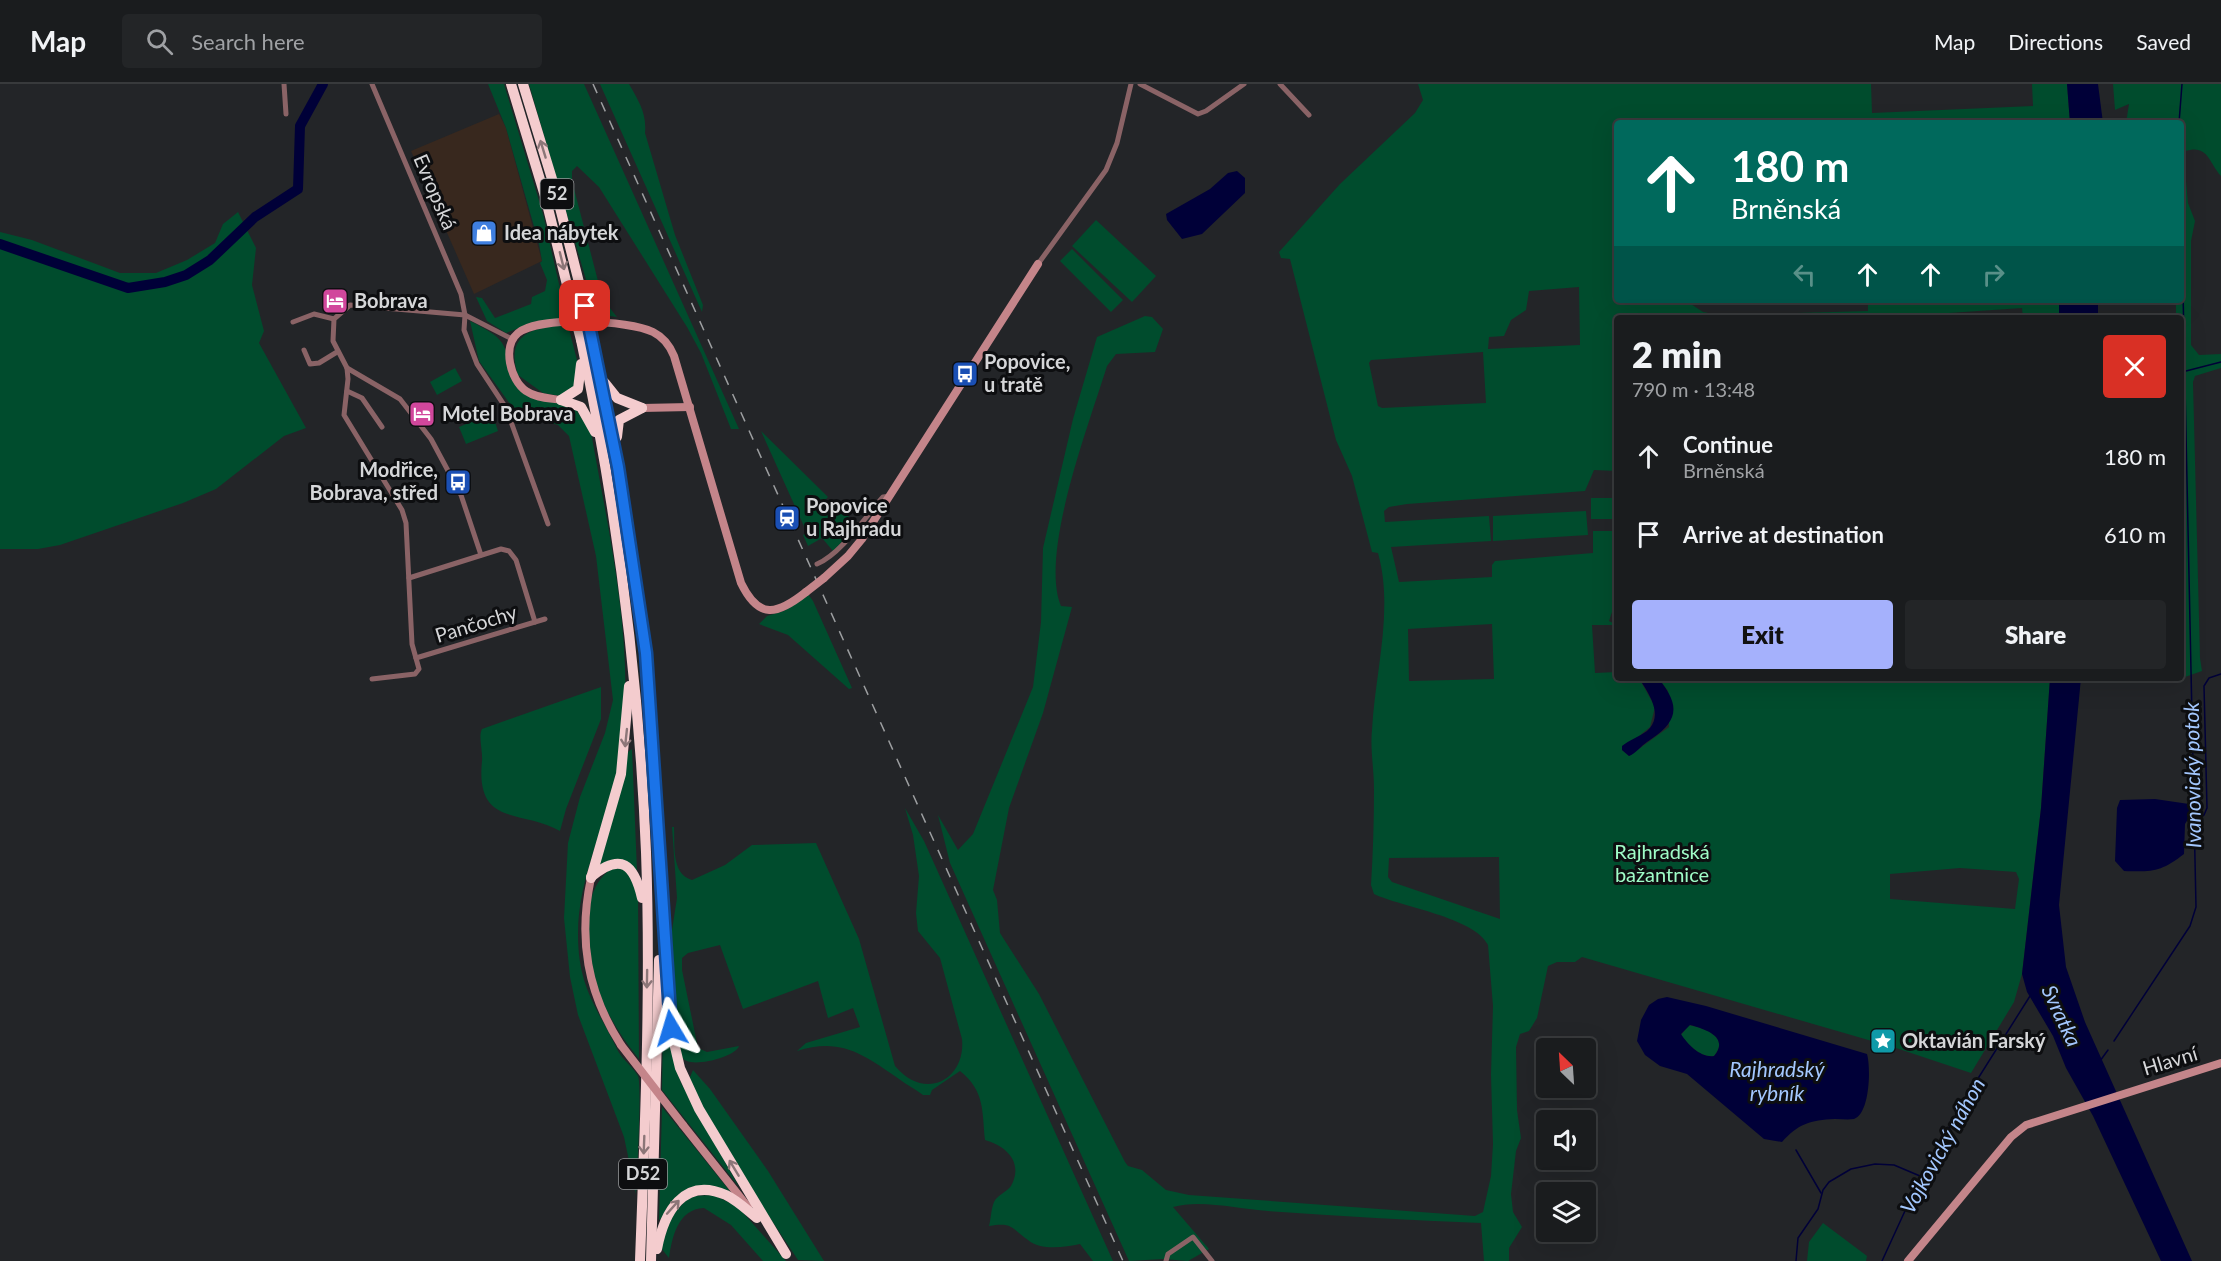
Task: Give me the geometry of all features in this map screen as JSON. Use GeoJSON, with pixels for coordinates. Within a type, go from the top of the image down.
{"type":"FeatureCollection","features":[{"type":"Feature","properties":{"kind":"highway","name":"52"},"geometry":{"type":"LineString","coordinates":[[511,84],[548,206],[581,340],[605,457],[630,637]]}},
{"type":"Feature","properties":{"kind":"highway","name":"52"},"geometry":{"type":"LineString","coordinates":[[523,84],[556,192],[594,342],[618,467],[646,653],[658,864]]}},
{"type":"Feature","properties":{"kind":"highway"},"geometry":{"type":"LineString","coordinates":[[561,399],[575,392],[579,386],[581,340]]}},
{"type":"Feature","properties":{"kind":"highway"},"geometry":{"type":"LineString","coordinates":[[601,375],[614,396],[642,408]]}},
{"type":"Feature","properties":{"kind":"highway"},"geometry":{"type":"LineString","coordinates":[[561,399],[578,405],[585,412],[605,457]]}},
{"type":"Feature","properties":{"kind":"highway"},"geometry":{"type":"LineString","coordinates":[[618,467],[618,422],[626,414],[642,408]]}},
{"type":"Feature","properties":{"kind":"highway"},"geometry":{"type":"LineString","coordinates":[[591,878],[616,794],[625,753],[630,637]]}},
{"type":"Feature","properties":{"kind":"highway","name":"D52"},"geometry":{"type":"LineString","coordinates":[[630,637],[642,780],[647,920],[640,1261]]}},
{"type":"Feature","properties":{"kind":"highway"},"geometry":{"type":"LineString","coordinates":[[591,878],[613,864],[628,867],[636,877],[647,920]]}},
{"type":"Feature","properties":{"kind":"highway"},"geometry":{"type":"LineString","coordinates":[[658,864],[668,1007],[680,1068],[699,1109],[789,1257]]}},
{"type":"Feature","properties":{"kind":"highway","name":"D52"},"geometry":{"type":"LineString","coordinates":[[653,1261],[657,1092],[658,864]]}},
{"type":"Feature","properties":{"kind":"highway"},"geometry":{"type":"LineString","coordinates":[[653,1261],[666,1215],[673,1205],[687,1195],[706,1191],[725,1195],[757,1218]]}},
{"type":"Feature","properties":{"kind":"street"},"geometry":{"type":"LineString","coordinates":[[284,84],[286,114]]}},
{"type":"Feature","properties":{"kind":"street","name":"Evropská"},"geometry":{"type":"LineString","coordinates":[[372,84],[461,294],[465,315],[464,330],[477,364],[506,408],[548,524]]}},
{"type":"Feature","properties":{"kind":"street"},"geometry":{"type":"LineString","coordinates":[[561,399],[539,396],[521,387],[510,364],[509,348],[512,339],[530,326],[554,321],[623,325],[652,331],[661,337],[672,352],[690,407],[741,583],[750,600],[761,610],[786,608],[848,556],[891,496],[1038,264],[1107,170],[1117,143],[1131,84]]}},
{"type":"Feature","properties":{"kind":"street"},"geometry":{"type":"LineString","coordinates":[[1140,84],[1198,114],[1206,111],[1244,84]]}},
{"type":"Feature","properties":{"kind":"street"},"geometry":{"type":"LineString","coordinates":[[1280,84],[1309,115]]}},
{"type":"Feature","properties":{"kind":"street"},"geometry":{"type":"LineString","coordinates":[[481,555],[460,495],[431,439],[400,399],[347,368],[337,352],[332,336],[334,319],[350,305],[465,315],[512,339]]}},
{"type":"Feature","properties":{"kind":"street"},"geometry":{"type":"LineString","coordinates":[[293,322],[314,314],[334,319]]}},
{"type":"Feature","properties":{"kind":"street"},"geometry":{"type":"LineString","coordinates":[[304,351],[310,364],[320,363],[337,352]]}},
{"type":"Feature","properties":{"kind":"street"},"geometry":{"type":"LineString","coordinates":[[347,368],[347,391],[343,407],[345,418],[402,510],[406,523],[412,644],[419,669],[415,674],[372,679]]}},
{"type":"Feature","properties":{"kind":"street"},"geometry":{"type":"LineString","coordinates":[[347,391],[362,398],[382,427]]}},
{"type":"Feature","properties":{"kind":"street"},"geometry":{"type":"LineString","coordinates":[[642,408],[690,407]]}},
{"type":"Feature","properties":{"kind":"street"},"geometry":{"type":"LineString","coordinates":[[817,564],[824,561],[848,538],[883,496],[891,496]]}},
{"type":"Feature","properties":{"kind":"street"},"geometry":{"type":"LineString","coordinates":[[409,578],[501,549],[509,551],[516,560],[535,622]]}},
{"type":"Feature","properties":{"kind":"street","name":"Pančochy"},"geometry":{"type":"LineString","coordinates":[[416,658],[546,618]]}},
{"type":"Feature","properties":{"kind":"street"},"geometry":{"type":"LineString","coordinates":[[591,878],[584,930],[586,963],[597,1001],[621,1045],[789,1257]]}},
{"type":"Feature","properties":{"kind":"street","name":"Hlavní"},"geometry":{"type":"LineString","coordinates":[[1908,1261],[2012,1137],[2026,1125],[2221,1063]]}},
{"type":"Feature","properties":{"kind":"street"},"geometry":{"type":"LineString","coordinates":[[1166,1261],[1168,1254],[1192,1237],[1212,1261]]}},
{"type":"Feature","properties":{"kind":"shaded area"},"geometry":{"type":"Polygon","coordinates":[[[499,114],[506,128],[542,261],[474,294],[411,151],[499,114]]]}},
{"type":"Feature","properties":{"kind":"green space"},"geometry":{"type":"Polygon","coordinates":[[[488,84],[504,84],[543,214],[567,319],[534,322],[506,333],[487,321],[476,297],[482,298],[495,318],[531,304],[532,297],[545,291],[547,280],[540,263],[542,261],[539,244],[506,128],[488,84]]]}},
{"type":"Feature","properties":{"kind":"green space"},"geometry":{"type":"Polygon","coordinates":[[[529,84],[584,84],[739,429],[731,429],[701,353],[687,327],[599,187],[577,166],[572,171],[572,181],[598,281],[607,290],[609,307],[617,317],[596,314],[529,84]]]}},
{"type":"Feature","properties":{"kind":"green space"},"geometry":{"type":"Polygon","coordinates":[[[600,84],[629,84],[641,107],[645,119],[645,133],[675,235],[703,305],[702,312],[600,84]]]}},
{"type":"Feature","properties":{"kind":"green space","name":"Rajhradská bažantnice"},"geometry":{"type":"Polygon","coordinates":[[[1418,84],[1871,84],[1872,113],[2033,106],[2032,84],[2067,84],[2070,120],[1614,120],[1614,303],[1690,303],[1703,312],[1719,315],[1614,315],[1614,471],[1594,470],[1585,491],[1407,504],[1389,507],[1384,511],[1385,522],[1489,516],[1491,541],[1391,547],[1399,582],[1492,577],[1492,565],[1495,561],[1593,553],[1593,531],[1614,531],[1614,606],[1609,621],[1614,625],[1592,625],[1595,673],[1614,672],[1614,681],[1641,681],[1655,707],[1650,727],[1622,750],[1629,756],[1669,727],[1668,691],[1660,681],[2050,681],[2041,808],[2022,974],[2014,1002],[1971,1073],[1896,1048],[1582,957],[1575,962],[1557,962],[1548,966],[1537,1018],[1529,1031],[1520,1034],[1516,1047],[1517,1110],[1521,1138],[1516,1151],[1511,1194],[1513,1212],[1522,1227],[1509,1248],[1509,1261],[1484,1261],[1481,1223],[1295,1213],[1195,1204],[1173,1207],[1209,1249],[1188,1261],[1163,1259],[1129,1261],[950,863],[938,815],[958,850],[973,834],[1033,687],[1041,622],[1043,548],[1073,419],[1097,337],[1145,316],[1152,317],[1163,329],[1155,352],[1116,354],[1107,366],[1069,487],[1061,522],[1056,583],[1061,606],[1072,607],[1043,713],[1009,808],[993,890],[997,900],[1000,933],[1039,994],[1125,1162],[1128,1166],[1142,1170],[1166,1190],[1189,1195],[1475,1216],[1483,1212],[1491,1176],[1493,1144],[1491,1075],[1493,1006],[1488,945],[1480,935],[1468,927],[1374,894],[1371,885],[1374,789],[1372,737],[1384,619],[1382,575],[1378,553],[1372,552],[1352,476],[1336,440],[1290,259],[1281,258],[1279,252],[1340,184],[1415,113],[1423,100],[1418,84]],[[1579,287],[1529,291],[1526,310],[1511,320],[1504,336],[1489,337],[1488,349],[1580,345],[1579,287]],[[1483,352],[1371,360],[1369,363],[1378,406],[1382,408],[1486,403],[1483,352]],[[1492,624],[1408,629],[1409,681],[1494,679],[1492,624]],[[1499,857],[1389,858],[1388,877],[1392,882],[1500,919],[1499,857]],[[1960,868],[1890,874],[1890,899],[2015,909],[2019,879],[2016,872],[1960,868]]]}},
{"type":"Feature","properties":{"kind":"green space"},"geometry":{"type":"Polygon","coordinates":[[[2113,84],[2221,84],[2221,176],[2203,152],[2193,149],[2185,151],[2184,158],[2184,120],[2126,120],[2129,104],[2115,110],[2113,84]]]}},
{"type":"Feature","properties":{"kind":"green space"},"geometry":{"type":"Polygon","coordinates":[[[2184,158],[2188,203],[2195,221],[2191,241],[2191,345],[2199,355],[2221,354],[2221,368],[2195,376],[2193,382],[2202,671],[2184,677],[2186,669],[2184,315],[2176,315],[2176,303],[2184,303],[2184,158]]]}},
{"type":"Feature","properties":{"kind":"green space"},"geometry":{"type":"Polygon","coordinates":[[[238,212],[256,248],[252,285],[264,331],[259,343],[306,428],[284,436],[216,489],[183,503],[60,545],[38,549],[0,549],[0,232],[32,240],[120,273],[156,273],[187,260],[215,243],[223,224],[238,212]]]}},
{"type":"Feature","properties":{"kind":"green space"},"geometry":{"type":"Polygon","coordinates":[[[1096,220],[1156,276],[1132,302],[1072,246],[1096,220]]]}},
{"type":"Feature","properties":{"kind":"green space"},"geometry":{"type":"Polygon","coordinates":[[[1072,249],[1123,300],[1111,312],[1060,261],[1072,249]]]}},
{"type":"Feature","properties":{"kind":"green space","name":"Rajhradská bažantnice"},"geometry":{"type":"Polygon","coordinates":[[[1868,303],[2059,303],[2059,315],[2023,315],[2022,308],[1920,315],[1719,315],[1868,311],[1868,303]]]}},
{"type":"Feature","properties":{"kind":"green space"},"geometry":{"type":"Polygon","coordinates":[[[470,321],[498,338],[506,350],[514,382],[557,403],[575,408],[591,432],[612,550],[623,629],[625,709],[618,771],[584,887],[578,934],[579,953],[585,983],[596,1009],[618,1051],[638,1076],[636,1194],[624,1137],[578,1015],[570,977],[564,918],[568,843],[580,797],[605,733],[613,700],[596,556],[569,436],[558,425],[515,411],[479,361],[470,321]]]}},
{"type":"Feature","properties":{"kind":"green space"},"geometry":{"type":"Polygon","coordinates":[[[568,325],[580,372],[577,386],[560,396],[543,393],[518,375],[515,350],[525,335],[544,328],[568,325]]]}},
{"type":"Feature","properties":{"kind":"green space"},"geometry":{"type":"Polygon","coordinates":[[[455,368],[462,381],[437,395],[430,382],[455,368]]]}},
{"type":"Feature","properties":{"kind":"green space"},"geometry":{"type":"Polygon","coordinates":[[[492,413],[498,431],[466,444],[459,427],[492,413]]]}},
{"type":"Feature","properties":{"kind":"green space"},"geometry":{"type":"Polygon","coordinates":[[[761,431],[828,497],[817,508],[822,513],[825,510],[830,515],[838,507],[858,525],[833,551],[822,538],[808,546],[803,535],[807,533],[761,431]]]}},
{"type":"Feature","properties":{"kind":"green space"},"geometry":{"type":"Polygon","coordinates":[[[1591,498],[1614,498],[1614,519],[1591,519],[1591,498]]]}},
{"type":"Feature","properties":{"kind":"green space"},"geometry":{"type":"Polygon","coordinates":[[[1586,511],[1588,535],[1493,541],[1493,516],[1586,511]]]}},
{"type":"Feature","properties":{"kind":"green space"},"geometry":{"type":"Polygon","coordinates":[[[808,594],[852,688],[849,689],[788,635],[759,624],[767,616],[784,611],[808,594]]]}},
{"type":"Feature","properties":{"kind":"green space"},"geometry":{"type":"Polygon","coordinates":[[[601,687],[601,719],[566,809],[560,831],[546,824],[504,813],[494,807],[486,797],[482,782],[480,736],[482,729],[601,687]]]}},
{"type":"Feature","properties":{"kind":"green space"},"geometry":{"type":"Polygon","coordinates":[[[632,749],[637,871],[628,862],[596,869],[628,752],[632,749]]]}},
{"type":"Feature","properties":{"kind":"green space"},"geometry":{"type":"Polygon","coordinates":[[[905,808],[924,841],[1113,1261],[1093,1261],[1080,1244],[1060,1247],[1040,1246],[1015,1229],[1003,1225],[989,1226],[994,1202],[1011,1186],[1015,1170],[1014,1162],[1000,1146],[985,1140],[981,1102],[974,1086],[960,1071],[932,1090],[930,1095],[923,1095],[863,1056],[851,1051],[827,1046],[797,1051],[806,1043],[860,1027],[853,1008],[828,1018],[818,981],[743,1009],[720,945],[688,953],[682,958],[682,970],[698,1048],[707,1052],[739,1046],[724,1057],[699,1062],[685,1060],[677,1051],[669,949],[677,898],[672,827],[674,827],[677,865],[685,877],[692,880],[725,865],[752,845],[816,843],[859,939],[895,1066],[907,1077],[919,1083],[930,1084],[950,1075],[962,1053],[962,1039],[940,958],[918,931],[916,913],[919,876],[913,835],[905,808]]]}},
{"type":"Feature","properties":{"kind":"green space"},"geometry":{"type":"Polygon","coordinates":[[[614,867],[629,875],[638,891],[639,1059],[626,1043],[607,1011],[600,995],[591,960],[590,904],[598,883],[614,867]]]}},
{"type":"Feature","properties":{"kind":"green space"},"geometry":{"type":"Polygon","coordinates":[[[663,1020],[681,1083],[739,1187],[662,1090],[663,1020]]]}},
{"type":"Feature","properties":{"kind":"green space"},"geometry":{"type":"Polygon","coordinates":[[[1689,1025],[1702,1028],[1714,1035],[1719,1044],[1714,1056],[1700,1053],[1684,1039],[1681,1035],[1689,1025]]]}},
{"type":"Feature","properties":{"kind":"green space"},"geometry":{"type":"Polygon","coordinates":[[[693,1070],[710,1089],[768,1171],[824,1261],[798,1260],[748,1185],[688,1082],[693,1070]]]}},
{"type":"Feature","properties":{"kind":"green space"},"geometry":{"type":"Polygon","coordinates":[[[662,1107],[733,1195],[700,1187],[659,1220],[662,1107]]]}},
{"type":"Feature","properties":{"kind":"green space"},"geometry":{"type":"Polygon","coordinates":[[[714,1195],[738,1207],[786,1261],[763,1261],[731,1225],[704,1208],[688,1213],[682,1219],[672,1241],[669,1258],[661,1248],[667,1221],[690,1196],[714,1195]]]}},
{"type":"Feature","properties":{"kind":"green space"},"geometry":{"type":"Polygon","coordinates":[[[1823,1223],[1867,1256],[1866,1261],[1807,1261],[1809,1242],[1823,1223]]]}},
{"type":"Feature","properties":{"kind":"water"},"geometry":{"type":"Polygon","coordinates":[[[2067,84],[2098,84],[2103,120],[2070,120],[2067,84]]]}},
{"type":"Feature","properties":{"kind":"water"},"geometry":{"type":"Polygon","coordinates":[[[1237,171],[1245,178],[1245,193],[1202,234],[1182,239],[1167,220],[1166,214],[1210,189],[1228,173],[1237,171]]]}},
{"type":"Feature","properties":{"kind":"water"},"geometry":{"type":"Polygon","coordinates":[[[2059,303],[2098,303],[2098,315],[2059,315],[2059,303]]]}},
{"type":"Feature","properties":{"kind":"water"},"geometry":{"type":"Polygon","coordinates":[[[1641,681],[1660,681],[1671,697],[1673,713],[1665,728],[1629,756],[1622,750],[1622,746],[1647,731],[1655,718],[1653,704],[1641,681]]]}},
{"type":"Feature","properties":{"kind":"water","name":"Svratka"},"geometry":{"type":"Polygon","coordinates":[[[2050,681],[2081,681],[2059,905],[2066,967],[2085,1022],[2192,1261],[2161,1261],[2093,1116],[2066,1068],[2053,1036],[2027,992],[2022,974],[2041,808],[2050,681]]]}},
{"type":"Feature","properties":{"kind":"water"},"geometry":{"type":"Polygon","coordinates":[[[2155,799],[2189,804],[2190,816],[2185,824],[2184,854],[2156,870],[2124,871],[2115,861],[2117,808],[2120,800],[2155,799]]]}},
{"type":"Feature","properties":{"kind":"water","name":"Rajhradský rybník"},"geometry":{"type":"Polygon","coordinates":[[[1667,997],[1706,1006],[1867,1054],[1869,1079],[1863,1109],[1854,1119],[1826,1120],[1805,1124],[1782,1142],[1764,1139],[1687,1074],[1660,1066],[1645,1055],[1637,1041],[1641,1020],[1649,1005],[1658,999],[1667,997]],[[1690,1025],[1681,1034],[1687,1042],[1704,1055],[1714,1056],[1719,1044],[1714,1035],[1690,1025]]]}},
{"type":"Feature","properties":{"kind":"waterway","name":"Bobrava"},"geometry":{"type":"LineString","coordinates":[[0,244],[128,288],[165,282],[186,275],[210,260],[255,217],[298,189],[300,126],[323,84]]}},
{"type":"Feature","properties":{"kind":"waterway","name":"Ivanovický potok"},"geometry":{"type":"LineString","coordinates":[[2179,120],[2182,84]]}},
{"type":"Feature","properties":{"kind":"waterway","name":"Ivanovický potok"},"geometry":{"type":"LineString","coordinates":[[2183,303],[2183,315]]}},
{"type":"Feature","properties":{"kind":"waterway","name":"Ivanovický potok"},"geometry":{"type":"LineString","coordinates":[[2114,1041],[2190,926],[2196,907],[2184,339]]}},
{"type":"Feature","properties":{"kind":"waterway"},"geometry":{"type":"LineString","coordinates":[[2186,371],[2221,362]]}},
{"type":"Feature","properties":{"kind":"waterway"},"geometry":{"type":"LineString","coordinates":[[2195,820],[2204,815],[2207,808],[2204,686],[2209,678],[2221,674]]}},
{"type":"Feature","properties":{"kind":"waterway","name":"Vojkovický náhon"},"geometry":{"type":"LineString","coordinates":[[1882,1261],[1921,1176],[1972,1088],[2030,996]]}},
{"type":"Feature","properties":{"kind":"waterway","name":"Ivanovický potok"},"geometry":{"type":"LineString","coordinates":[[2100,1061],[2108,1050]]}},
{"type":"Feature","properties":{"kind":"waterway"},"geometry":{"type":"LineString","coordinates":[[1796,1150],[1821,1193]]}},
{"type":"Feature","properties":{"kind":"waterway"},"geometry":{"type":"LineString","coordinates":[[1796,1261],[1798,1238],[1818,1209],[1823,1190],[1829,1182],[1851,1169],[1875,1164],[1894,1165],[1920,1176]]}},
{"type":"Feature","properties":{"kind":"railway"},"geometry":{"type":"LineString","coordinates":[[593,84],[1123,1261]]}},
{"type":"Feature","properties":{"kind":"place","name":"Idea nábytek"},"geometry":{"type":"Point","coordinates":[484,233]}},
{"type":"Feature","properties":{"kind":"place","name":"Bobrava"},"geometry":{"type":"Point","coordinates":[335,301]}},
{"type":"Feature","properties":{"kind":"place","name":"Popovice, u tratě"},"geometry":{"type":"Point","coordinates":[965,374]}},
{"type":"Feature","properties":{"kind":"place","name":"Motel Bobrava"},"geometry":{"type":"Point","coordinates":[422,414]}},
{"type":"Feature","properties":{"kind":"place","name":"Modřice, Bobrava, střed"},"geometry":{"type":"Point","coordinates":[458,482]}},
{"type":"Feature","properties":{"kind":"place","name":"Popovice u Rajhradu"},"geometry":{"type":"Point","coordinates":[787,518]}},
{"type":"Feature","properties":{"kind":"place","name":"Oktavián Farský"},"geometry":{"type":"Point","coordinates":[1883,1041]}},
{"type":"Feature","properties":{"kind":"route"},"geometry":{"type":"LineString","coordinates":[[585,306],[618,467],[646,653],[658,864],[671,1028]]}}]}
